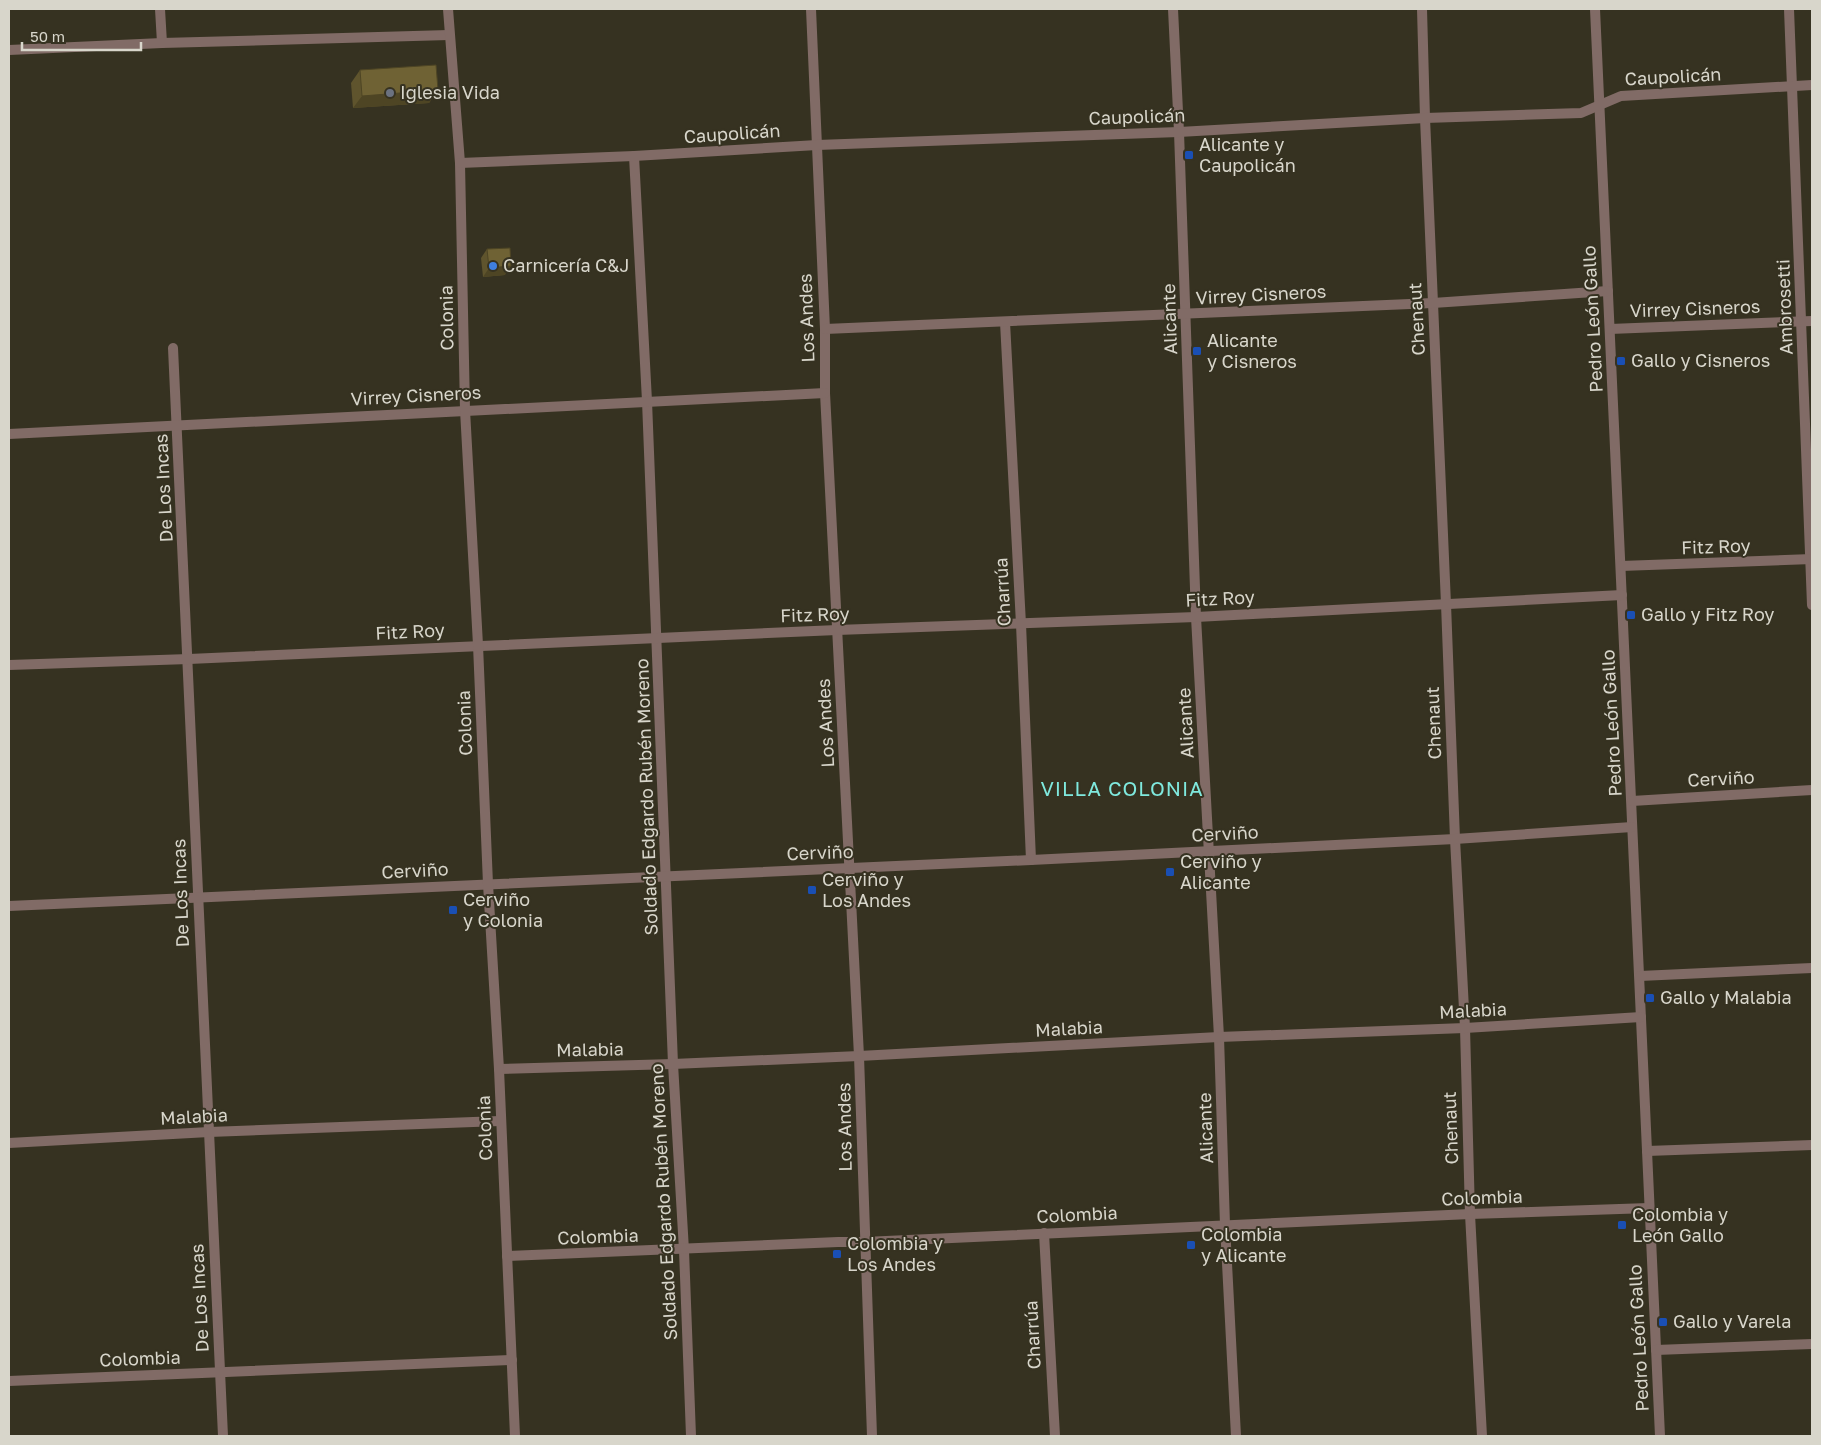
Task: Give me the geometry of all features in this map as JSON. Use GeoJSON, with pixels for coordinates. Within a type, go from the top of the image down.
{"type":"FeatureCollection","features":[{"type":"Feature","properties":{"kind":"street"},"geometry":{"type":"LineString","coordinates":[[160,9],[162,43]]}},
{"type":"Feature","properties":{"kind":"street","name":"Colonia"},"geometry":{"type":"LineString","coordinates":[[448,9],[460,163],[465,410],[478,645],[515,1436]]}},
{"type":"Feature","properties":{"kind":"street","name":"Los Andes"},"geometry":{"type":"LineString","coordinates":[[812,9],[816,145],[825,329],[825,393],[859,1056],[872,1436]]}},
{"type":"Feature","properties":{"kind":"street","name":"Alicante"},"geometry":{"type":"LineString","coordinates":[[1173,9],[1196,617],[1219,1037],[1225,1225],[1236,1436]]}},
{"type":"Feature","properties":{"kind":"street","name":"Chenaut"},"geometry":{"type":"LineString","coordinates":[[1422,9],[1455,839],[1465,1028],[1470,1214],[1482,1436]]}},
{"type":"Feature","properties":{"kind":"street","name":"Pedro León Gallo"},"geometry":{"type":"LineString","coordinates":[[1595,9],[1660,1436]]}},
{"type":"Feature","properties":{"kind":"street","name":"Ambrosetti"},"geometry":{"type":"LineString","coordinates":[[1789,9],[1807,321],[1812,605]]}},
{"type":"Feature","properties":{"kind":"street"},"geometry":{"type":"LineString","coordinates":[[9,50],[162,43],[449,35]]}},
{"type":"Feature","properties":{"kind":"street","name":"Caupolicán"},"geometry":{"type":"LineString","coordinates":[[460,163],[634,156],[816,145],[1179,132],[1425,118],[1581,113],[1621,96],[1812,85]]}},
{"type":"Feature","properties":{"kind":"street","name":"Soldado Edgardo Rubén Moreno"},"geometry":{"type":"LineString","coordinates":[[634,156],[647,401],[673,1064],[684,1250],[691,1436]]}},
{"type":"Feature","properties":{"kind":"street","name":"Virrey Cisneros"},"geometry":{"type":"LineString","coordinates":[[825,329],[1186,315],[1433,303],[1608,291]]}},
{"type":"Feature","properties":{"kind":"street","name":"Virrey Cisneros"},"geometry":{"type":"LineString","coordinates":[[1610,329],[1807,321]]}},
{"type":"Feature","properties":{"kind":"street","name":"Charrúa"},"geometry":{"type":"LineString","coordinates":[[1005,322],[1031,860]]}},
{"type":"Feature","properties":{"kind":"street","name":"De Los Incas"},"geometry":{"type":"LineString","coordinates":[[173,348],[189,659],[208,1132],[223,1436]]}},
{"type":"Feature","properties":{"kind":"street","name":"Virrey Cisneros"},"geometry":{"type":"LineString","coordinates":[[9,434],[825,393]]}},
{"type":"Feature","properties":{"kind":"street","name":"Fitz Roy"},"geometry":{"type":"LineString","coordinates":[[1621,566],[1811,559]]}},
{"type":"Feature","properties":{"kind":"street","name":"Fitz Roy"},"geometry":{"type":"LineString","coordinates":[[9,664],[189,659],[478,645],[1196,617],[1622,594]]}},
{"type":"Feature","properties":{"kind":"street","name":"Cerviño"},"geometry":{"type":"LineString","coordinates":[[1632,800],[1812,790]]}},
{"type":"Feature","properties":{"kind":"street","name":"Cerviño"},"geometry":{"type":"LineString","coordinates":[[9,906],[1031,860],[1455,839],[1632,827]]}},
{"type":"Feature","properties":{"kind":"street"},"geometry":{"type":"LineString","coordinates":[[1640,976],[1812,968]]}},
{"type":"Feature","properties":{"kind":"street","name":"Malabia"},"geometry":{"type":"LineString","coordinates":[[498,1069],[859,1056],[1219,1037],[1465,1028],[1641,1017]]}},
{"type":"Feature","properties":{"kind":"street","name":"Malabia"},"geometry":{"type":"LineString","coordinates":[[9,1143],[208,1132],[500,1121]]}},
{"type":"Feature","properties":{"kind":"street"},"geometry":{"type":"LineString","coordinates":[[1647,1151],[1812,1145]]}},
{"type":"Feature","properties":{"kind":"street","name":"Colombia"},"geometry":{"type":"LineString","coordinates":[[507,1256],[684,1250],[1470,1214],[1649,1208]]}},
{"type":"Feature","properties":{"kind":"street","name":"Charrúa"},"geometry":{"type":"LineString","coordinates":[[1044,1233],[1055,1436]]}},
{"type":"Feature","properties":{"kind":"street"},"geometry":{"type":"LineString","coordinates":[[1656,1350],[1812,1344]]}},
{"type":"Feature","properties":{"kind":"street","name":"Colombia"},"geometry":{"type":"LineString","coordinates":[[9,1381],[512,1360]]}},
{"type":"Feature","properties":{"kind":"building"},"geometry":{"type":"Polygon","coordinates":[[[436,65],[438,90],[362,96],[360,70],[436,65]]]}},
{"type":"Feature","properties":{"kind":"building"},"geometry":{"type":"Polygon","coordinates":[[[510,248],[511,266],[489,268],[487,249],[510,248]]]}},
{"type":"Feature","properties":{"kind":"place","name":"Iglesia Vida"},"geometry":{"type":"Point","coordinates":[390,93]}},
{"type":"Feature","properties":{"kind":"place","name":"Alicante y Caupolicán"},"geometry":{"type":"Point","coordinates":[1189,155]}},
{"type":"Feature","properties":{"kind":"place","name":"Carnicería C&J"},"geometry":{"type":"Point","coordinates":[493,266]}},
{"type":"Feature","properties":{"kind":"place","name":"Alicante y Cisneros"},"geometry":{"type":"Point","coordinates":[1197,351]}},
{"type":"Feature","properties":{"kind":"place","name":"Gallo y Cisneros"},"geometry":{"type":"Point","coordinates":[1621,361]}},
{"type":"Feature","properties":{"kind":"place","name":"Gallo y Fitz Roy"},"geometry":{"type":"Point","coordinates":[1631,615]}},
{"type":"Feature","properties":{"kind":"place","name":"Cerviño y Alicante"},"geometry":{"type":"Point","coordinates":[1170,872]}},
{"type":"Feature","properties":{"kind":"place","name":"Cerviño y Los Andes"},"geometry":{"type":"Point","coordinates":[812,890]}},
{"type":"Feature","properties":{"kind":"place","name":"Cerviño y Colonia"},"geometry":{"type":"Point","coordinates":[453,910]}},
{"type":"Feature","properties":{"kind":"place","name":"Gallo y Malabia"},"geometry":{"type":"Point","coordinates":[1650,998]}},
{"type":"Feature","properties":{"kind":"place","name":"Colombia y León Gallo"},"geometry":{"type":"Point","coordinates":[1622,1225]}},
{"type":"Feature","properties":{"kind":"place","name":"Colombia y Alicante"},"geometry":{"type":"Point","coordinates":[1191,1245]}},
{"type":"Feature","properties":{"kind":"place","name":"Colombia y Los Andes"},"geometry":{"type":"Point","coordinates":[837,1254]}},
{"type":"Feature","properties":{"kind":"place","name":"Gallo y Varela"},"geometry":{"type":"Point","coordinates":[1663,1322]}},
{"type":"Feature","properties":{"kind":"district","name":"VILLA COLONIA"},"geometry":{"type":"Point","coordinates":[1122,789]}}]}
